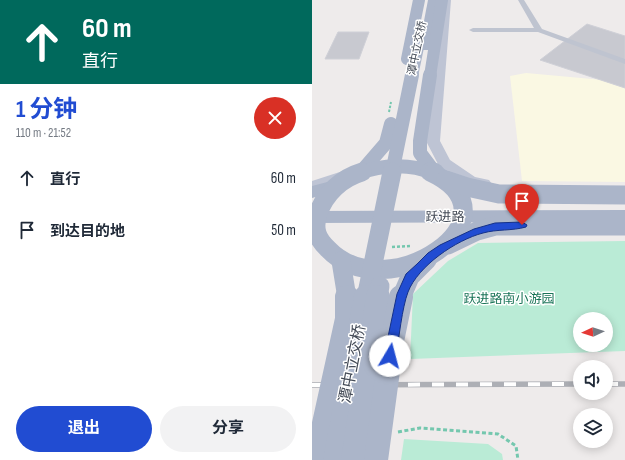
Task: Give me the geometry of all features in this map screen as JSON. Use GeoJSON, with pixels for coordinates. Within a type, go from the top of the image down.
{"type":"FeatureCollection","features":[{"type":"Feature","properties":{"kind":"main road"},"geometry":{"type":"LineString","coordinates":[[362,172],[377,155],[388,138],[419,0]]}},
{"type":"Feature","properties":{"kind":"main road","name":"潭中立交桥"},"geometry":{"type":"LineString","coordinates":[[335,460],[360,325],[428,0]]}},
{"type":"Feature","properties":{"kind":"main road","name":"潭中立交桥"},"geometry":{"type":"LineString","coordinates":[[353,460],[394,210],[433,0]]}},
{"type":"Feature","properties":{"kind":"main road"},"geometry":{"type":"LineString","coordinates":[[376,460],[392,341],[402,294],[410,277],[458,230],[462,221],[463,212],[458,194],[420,153],[420,141],[442,0]]}},
{"type":"Feature","properties":{"kind":"main road"},"geometry":{"type":"LineString","coordinates":[[625,195],[499,194],[467,187],[425,170],[400,166],[373,168],[348,177],[335,186],[324,197],[317,209],[313,229],[326,248],[341,260],[354,266],[385,269],[402,267],[437,252],[472,233],[495,226],[625,226]]}},
{"type":"Feature","properties":{"kind":"main road"},"geometry":{"type":"LineString","coordinates":[[312,192],[335,186]]}},
{"type":"Feature","properties":{"kind":"main road","name":"跃进路"},"geometry":{"type":"LineString","coordinates":[[312,204],[625,204]]}},
{"type":"Feature","properties":{"kind":"main road","name":"跃进路"},"geometry":{"type":"LineString","coordinates":[[313,229],[625,216]]}},
{"type":"Feature","properties":{"kind":"main road"},"geometry":{"type":"LineString","coordinates":[[316,460],[347,318],[348,302],[341,260]]}},
{"type":"Feature","properties":{"kind":"street"},"geometry":{"type":"LineString","coordinates":[[312,186],[342,177],[377,160],[394,138],[423,0]]}},
{"type":"Feature","properties":{"kind":"street"},"geometry":{"type":"LineString","coordinates":[[447,0],[433,141],[444,163],[470,181],[511,191],[625,191]]}},
{"type":"Feature","properties":{"kind":"street"},"geometry":{"type":"LineString","coordinates":[[521,0],[539,30]]}},
{"type":"Feature","properties":{"kind":"street"},"geometry":{"type":"LineString","coordinates":[[473,30],[539,30],[625,62]]}},
{"type":"Feature","properties":{"kind":"path"},"geometry":{"type":"LineString","coordinates":[[392,433],[420,428],[498,434],[516,446],[518,460]]}},
{"type":"Feature","properties":{"kind":"shaded area"},"geometry":{"type":"Polygon","coordinates":[[[526,73],[625,82],[625,182],[522,181],[510,76],[526,73]]]}},
{"type":"Feature","properties":{"kind":"green space","name":"跃进路南小游园"},"geometry":{"type":"Polygon","coordinates":[[[625,241],[625,351],[613,351],[613,312],[573,312],[573,352],[598,352],[410,359],[413,294],[448,261],[478,243],[625,241]]]}},
{"type":"Feature","properties":{"kind":"green space"},"geometry":{"type":"Polygon","coordinates":[[[404,439],[488,444],[502,454],[503,460],[401,460],[404,439]]]}},
{"type":"Feature","properties":{"kind":"building"},"geometry":{"type":"Polygon","coordinates":[[[587,24],[625,36],[625,88],[540,60],[587,24]]]}},
{"type":"Feature","properties":{"kind":"building"},"geometry":{"type":"Polygon","coordinates":[[[338,32],[369,32],[359,59],[325,59],[338,32]]]}},
{"type":"Feature","properties":{"kind":"railway"},"geometry":{"type":"LineString","coordinates":[[312,385],[573,384]]}},
{"type":"Feature","properties":{"kind":"railway"},"geometry":{"type":"LineString","coordinates":[[613,384],[625,384]]}},
{"type":"Feature","properties":{"kind":"route"},"geometry":{"type":"LineString","coordinates":[[390,356],[402,294],[410,277],[420,266],[443,248],[478,231],[495,226],[522,225]]}}]}
